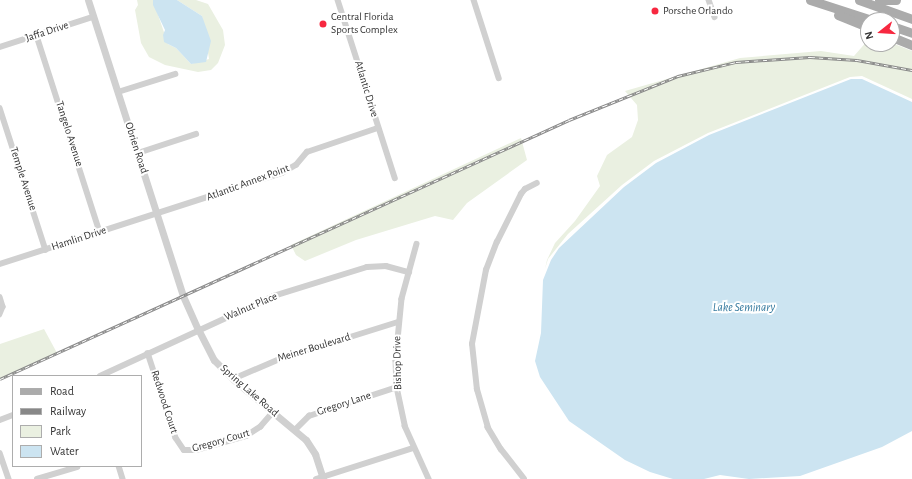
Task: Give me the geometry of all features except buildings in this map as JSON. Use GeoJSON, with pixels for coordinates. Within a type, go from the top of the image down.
{"type":"FeatureCollection","features":[{"type":"Feature","properties":{"kind":"main road"},"geometry":{"type":"LineString","coordinates":[[859,0],[912,19]]}},
{"type":"Feature","properties":{"kind":"main road"},"geometry":{"type":"LineString","coordinates":[[879,0],[896,0]]}},
{"type":"Feature","properties":{"kind":"main road"},"geometry":{"type":"LineString","coordinates":[[814,1],[860,16]]}},
{"type":"Feature","properties":{"kind":"main road"},"geometry":{"type":"LineString","coordinates":[[814,1],[829,11],[860,24]]}},
{"type":"Feature","properties":{"kind":"main road"},"geometry":{"type":"LineString","coordinates":[[900,29],[912,33]]}},
{"type":"Feature","properties":{"kind":"main road"},"geometry":{"type":"LineString","coordinates":[[900,40],[912,45]]}},
{"type":"Feature","properties":{"kind":"street","name":"Obrien Road"},"geometry":{"type":"LineString","coordinates":[[88,0],[183,296]]}},
{"type":"Feature","properties":{"kind":"street","name":"Atlantic Drive"},"geometry":{"type":"LineString","coordinates":[[338,0],[395,178]]}},
{"type":"Feature","properties":{"kind":"street"},"geometry":{"type":"LineString","coordinates":[[474,0],[499,78]]}},
{"type":"Feature","properties":{"kind":"street"},"geometry":{"type":"LineString","coordinates":[[709,0],[715,17]]}},
{"type":"Feature","properties":{"kind":"street","name":"Jaffa Drive"},"geometry":{"type":"LineString","coordinates":[[0,47],[93,17]]}},
{"type":"Feature","properties":{"kind":"street","name":"Tangelo Avenue"},"geometry":{"type":"LineString","coordinates":[[37,36],[100,232]]}},
{"type":"Feature","properties":{"kind":"street"},"geometry":{"type":"LineString","coordinates":[[118,92],[175,74]]}},
{"type":"Feature","properties":{"kind":"street","name":"Temple Avenue"},"geometry":{"type":"LineString","coordinates":[[0,108],[46,250]]}},
{"type":"Feature","properties":{"kind":"street","name":"Atlantic Annex Point"},"geometry":{"type":"LineString","coordinates":[[157,214],[288,170],[307,152],[378,128]]}},
{"type":"Feature","properties":{"kind":"street"},"geometry":{"type":"LineString","coordinates":[[138,153],[196,134]]}},
{"type":"Feature","properties":{"kind":"street"},"geometry":{"type":"LineString","coordinates":[[524,479],[500,450],[488,428],[477,390],[472,344],[486,270],[502,228],[524,189],[537,182]]}},
{"type":"Feature","properties":{"kind":"street","name":"Hamlin Drive"},"geometry":{"type":"LineString","coordinates":[[0,264],[157,214]]}},
{"type":"Feature","properties":{"kind":"street","name":"Bishop Drive"},"geometry":{"type":"LineString","coordinates":[[416,244],[398,322],[397,387],[413,448],[429,479]]}},
{"type":"Feature","properties":{"kind":"street","name":"Walnut Place"},"geometry":{"type":"LineString","coordinates":[[102,375],[198,329],[274,296],[367,266],[386,266],[409,272]]}},
{"type":"Feature","properties":{"kind":"street","name":"Spring Lake Road"},"geometry":{"type":"LineString","coordinates":[[183,296],[214,360],[233,379],[295,430],[311,447],[320,478]]}},
{"type":"Feature","properties":{"kind":"street"},"geometry":{"type":"LineString","coordinates":[[0,297],[3,307],[0,314]]}},
{"type":"Feature","properties":{"kind":"street","name":"Meiner Boulevard"},"geometry":{"type":"LineString","coordinates":[[233,379],[280,359],[398,322]]}},
{"type":"Feature","properties":{"kind":"street","name":"Redwood Court"},"geometry":{"type":"LineString","coordinates":[[148,353],[176,438],[184,450]]}},
{"type":"Feature","properties":{"kind":"street","name":"Gregory Lane"},"geometry":{"type":"LineString","coordinates":[[295,430],[304,419],[314,414],[397,387]]}},
{"type":"Feature","properties":{"kind":"street","name":"Gregory Court"},"geometry":{"type":"LineString","coordinates":[[184,450],[196,450],[246,436],[260,427],[272,412]]}},
{"type":"Feature","properties":{"kind":"street"},"geometry":{"type":"LineString","coordinates":[[0,420],[12,415]]}},
{"type":"Feature","properties":{"kind":"street"},"geometry":{"type":"LineString","coordinates":[[320,478],[413,448]]}},
{"type":"Feature","properties":{"kind":"street"},"geometry":{"type":"LineString","coordinates":[[0,452],[9,479]]}},
{"type":"Feature","properties":{"kind":"street"},"geometry":{"type":"LineString","coordinates":[[37,479],[77,467]]}},
{"type":"Feature","properties":{"kind":"street"},"geometry":{"type":"LineString","coordinates":[[119,467],[123,479]]}},
{"type":"Feature","properties":{"kind":"green space"},"geometry":{"type":"Polygon","coordinates":[[[137,0],[153,0],[168,44],[176,48],[191,64],[209,59],[202,16],[177,0],[196,0],[208,4],[223,30],[225,45],[218,63],[211,70],[198,72],[165,65],[149,57],[141,43],[135,10],[138,5],[137,0]]]}},
{"type":"Feature","properties":{"kind":"green space"},"geometry":{"type":"Polygon","coordinates":[[[900,46],[912,51],[912,99],[862,76],[850,77],[708,133],[654,161],[622,185],[568,234],[548,259],[545,269],[547,260],[555,243],[575,221],[600,186],[597,176],[607,155],[632,137],[638,120],[637,105],[625,91],[740,58],[821,51],[854,56],[860,49],[860,52],[900,52],[900,46]]]}},
{"type":"Feature","properties":{"kind":"green space"},"geometry":{"type":"Polygon","coordinates":[[[521,138],[527,160],[467,203],[453,220],[435,216],[356,240],[305,261],[296,255],[291,245],[521,138]]]}},
{"type":"Feature","properties":{"kind":"green space"},"geometry":{"type":"Polygon","coordinates":[[[44,329],[57,353],[0,380],[0,344],[44,329]]]}},
{"type":"Feature","properties":{"kind":"water"},"geometry":{"type":"Polygon","coordinates":[[[153,0],[177,0],[202,16],[211,41],[206,62],[191,64],[176,48],[164,42],[163,35],[165,30],[153,5],[153,0]]]}},
{"type":"Feature","properties":{"kind":"water","name":"Lake Seminary"},"geometry":{"type":"Polygon","coordinates":[[[851,79],[862,79],[912,102],[912,431],[882,447],[800,476],[749,479],[720,475],[704,479],[673,479],[650,472],[625,460],[569,421],[540,377],[535,361],[541,333],[543,280],[551,260],[559,248],[624,187],[656,163],[709,135],[851,79]]]}},
{"type":"Feature","properties":{"kind":"railway"},"geometry":{"type":"LineString","coordinates":[[0,379],[569,120],[678,76],[736,62],[810,57],[857,60],[912,70]]}},
{"type":"Feature","properties":{"kind":"place","name":"Porsche Orlando"},"geometry":{"type":"Point","coordinates":[655,11]}},
{"type":"Feature","properties":{"kind":"place","name":"Central Florida Sports Complex"},"geometry":{"type":"Point","coordinates":[323,24]}}]}
